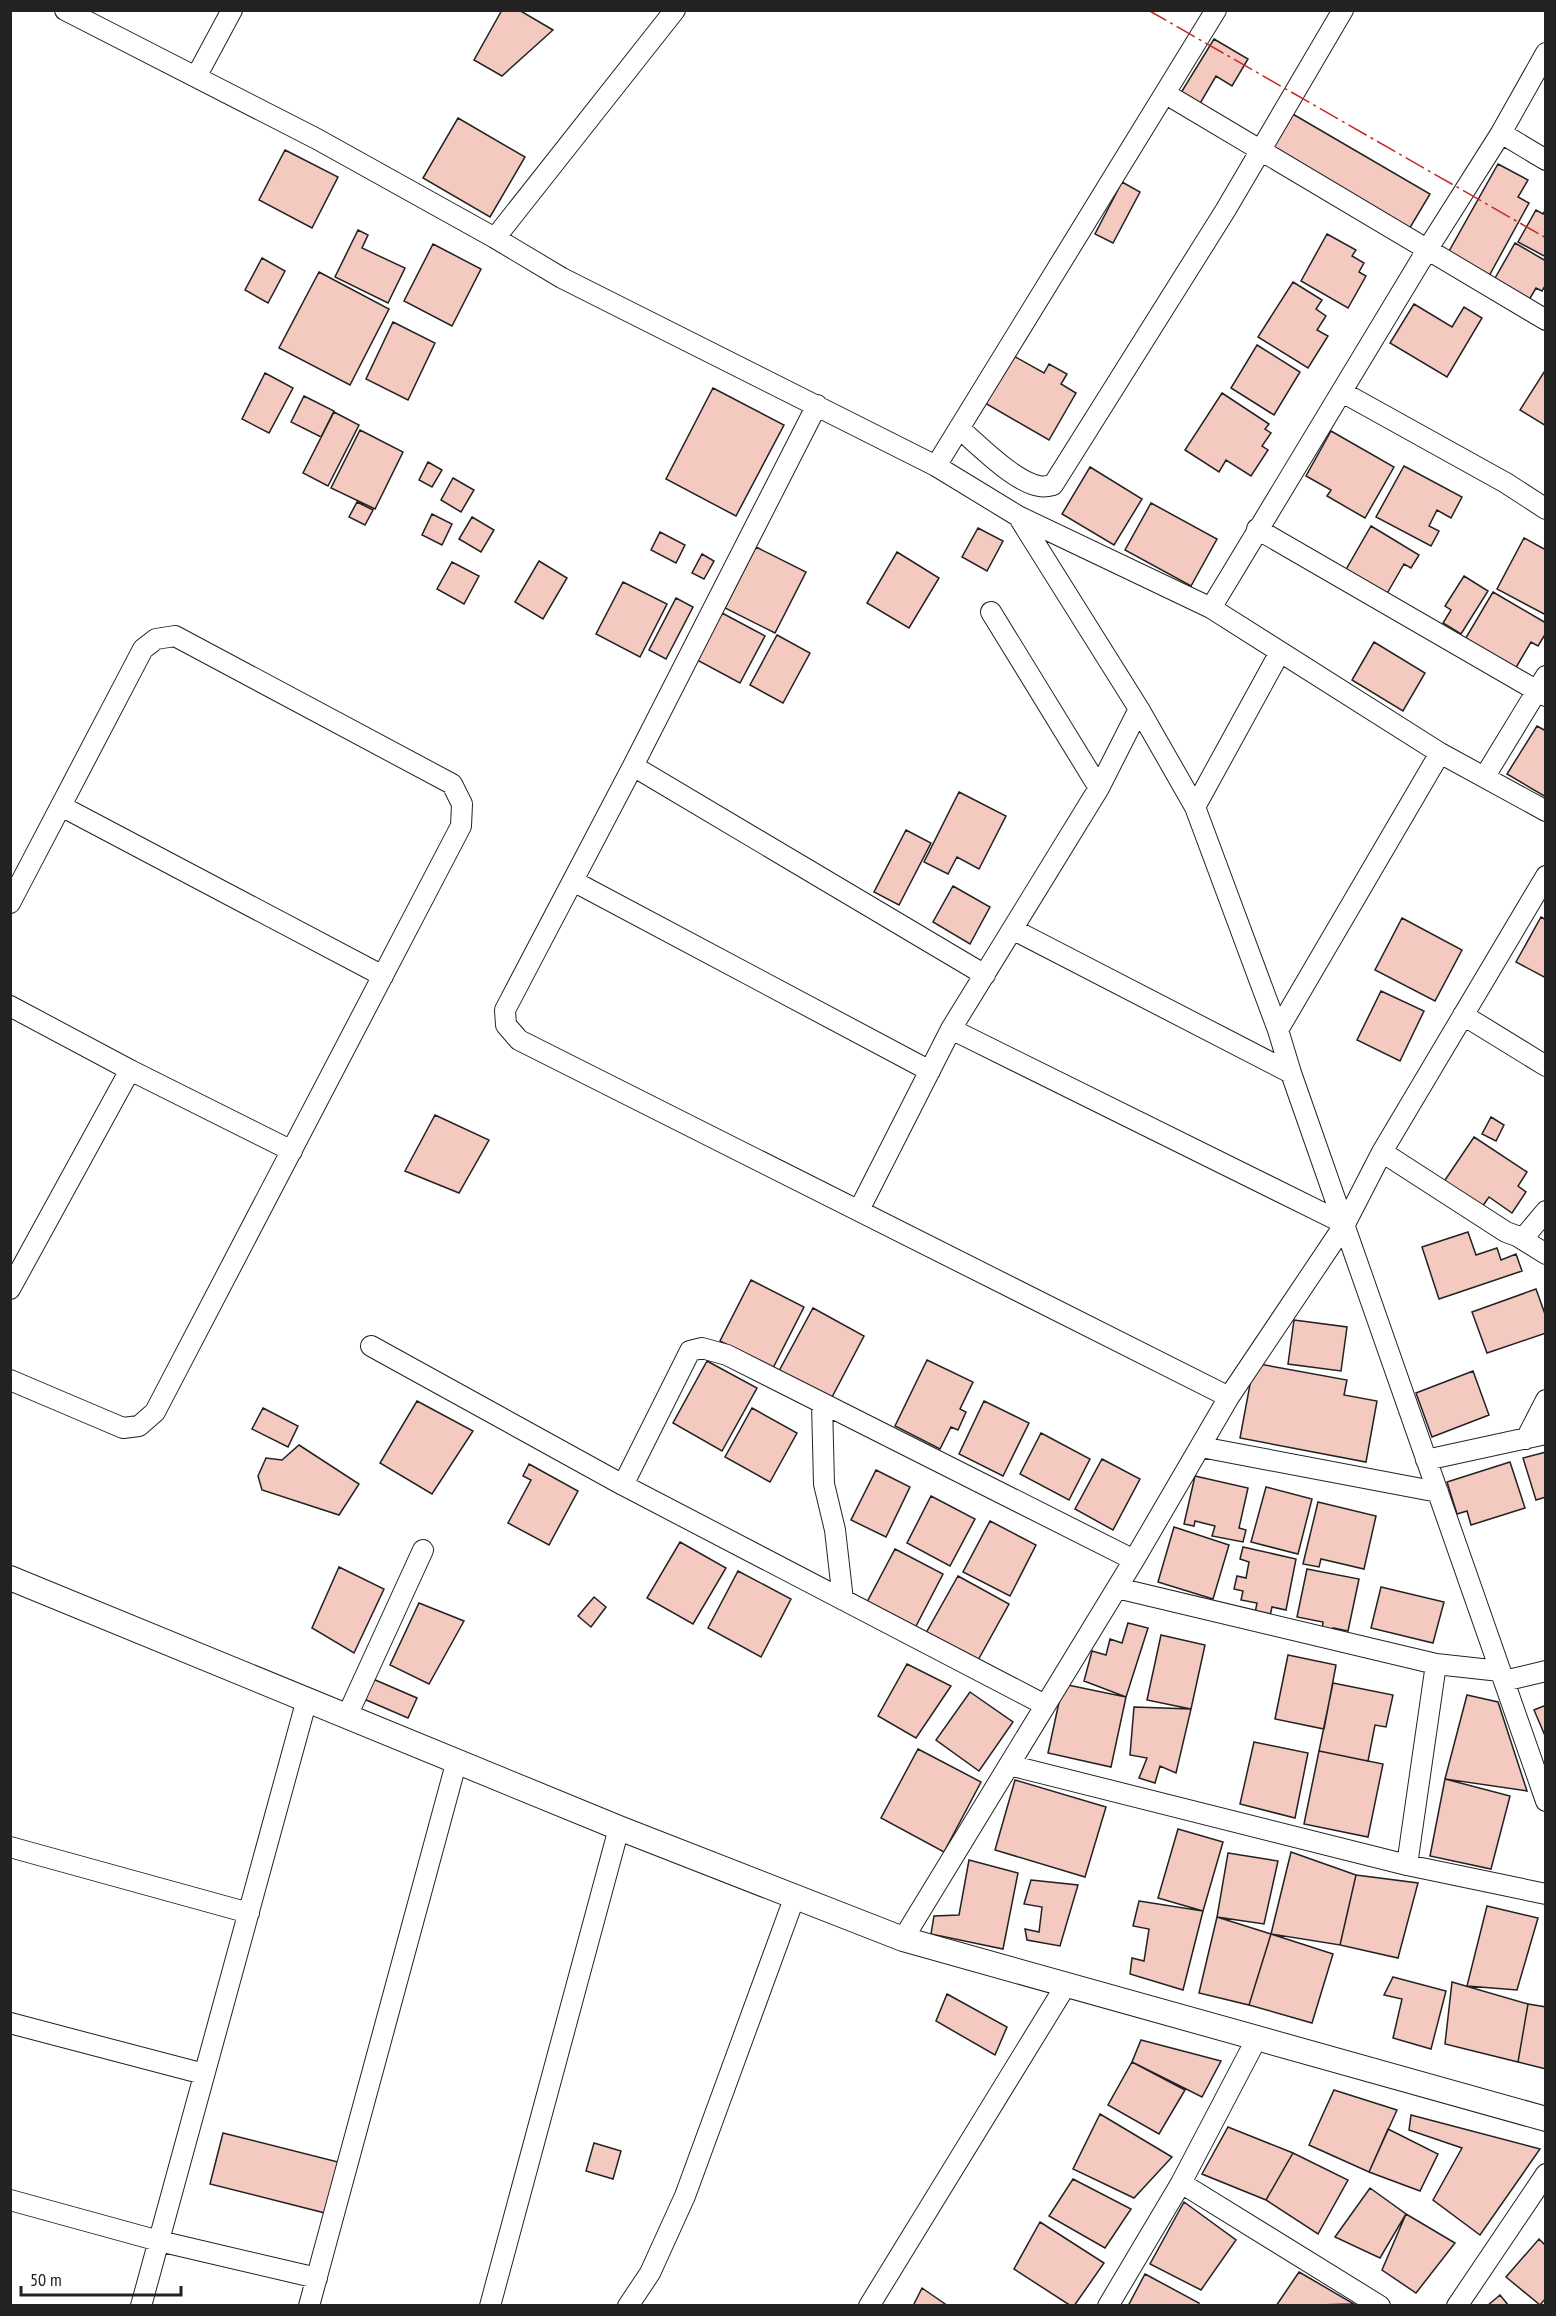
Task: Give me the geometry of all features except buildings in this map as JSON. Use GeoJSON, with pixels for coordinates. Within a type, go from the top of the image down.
{"type":"FeatureCollection","features":[{"type":"Feature","properties":{"kind":"street"},"geometry":{"type":"LineString","coordinates":[[65,10],[317,139],[495,238],[572,284],[936,466],[1017,516],[1211,608],[1440,753],[1545,811]]}},
{"type":"Feature","properties":{"kind":"street"},"geometry":{"type":"LineString","coordinates":[[196,77],[232,10]]}},
{"type":"Feature","properties":{"kind":"street"},"geometry":{"type":"LineString","coordinates":[[495,238],[675,10]]}},
{"type":"Feature","properties":{"kind":"street"},"geometry":{"type":"LineString","coordinates":[[936,466],[1216,10]]}},
{"type":"Feature","properties":{"kind":"street"},"geometry":{"type":"LineString","coordinates":[[959,428],[994,460],[1027,482],[1040,487],[1053,485],[1201,250],[1343,10]]}},
{"type":"Feature","properties":{"kind":"street"},"geometry":{"type":"LineString","coordinates":[[1211,608],[1427,250],[1501,133],[1545,53]]}},
{"type":"Feature","properties":{"kind":"street"},"geometry":{"type":"LineString","coordinates":[[1166,94],[1545,320]]}},
{"type":"Feature","properties":{"kind":"street"},"geometry":{"type":"LineString","coordinates":[[1501,133],[1545,160]]}},
{"type":"Feature","properties":{"kind":"street"},"geometry":{"type":"LineString","coordinates":[[1342,392],[1506,483],[1545,509]]}},
{"type":"Feature","properties":{"kind":"street"},"geometry":{"type":"LineString","coordinates":[[817,405],[633,766],[504,1010],[506,1025],[519,1040],[1229,1398]]}},
{"type":"Feature","properties":{"kind":"street"},"geometry":{"type":"LineString","coordinates":[[1017,516],[1139,709],[1195,807],[1278,1030],[1545,1801]]}},
{"type":"Feature","properties":{"kind":"street"},"geometry":{"type":"LineString","coordinates":[[1257,529],[1542,687],[1485,776]]}},
{"type":"Feature","properties":{"kind":"street"},"geometry":{"type":"LineString","coordinates":[[991,612],[1099,788]]}},
{"type":"Feature","properties":{"kind":"street"},"geometry":{"type":"LineString","coordinates":[[10,903],[143,649],[156,639],[175,636],[452,784],[462,804],[461,826],[155,1412],[139,1426],[123,1428],[10,1380]]}},
{"type":"Feature","properties":{"kind":"street"},"geometry":{"type":"LineString","coordinates":[[1195,807],[1280,652]]}},
{"type":"Feature","properties":{"kind":"street"},"geometry":{"type":"LineString","coordinates":[[859,1210],[951,1029],[1014,930],[1099,788],[1139,709]]}},
{"type":"Feature","properties":{"kind":"street"},"geometry":{"type":"LineString","coordinates":[[1278,1030],[1440,753]]}},
{"type":"Feature","properties":{"kind":"street"},"geometry":{"type":"LineString","coordinates":[[633,766],[985,975]]}},
{"type":"Feature","properties":{"kind":"street"},"geometry":{"type":"LineString","coordinates":[[61,806],[383,976]]}},
{"type":"Feature","properties":{"kind":"street"},"geometry":{"type":"LineString","coordinates":[[573,881],[930,1071]]}},
{"type":"Feature","properties":{"kind":"street"},"geometry":{"type":"LineString","coordinates":[[903,1939],[1134,1560],[1229,1398],[1344,1224],[1382,1152],[1544,883]]}},
{"type":"Feature","properties":{"kind":"street"},"geometry":{"type":"LineString","coordinates":[[1014,930],[1291,1073]]}},
{"type":"Feature","properties":{"kind":"street"},"geometry":{"type":"LineString","coordinates":[[10,1006],[130,1070],[292,1151]]}},
{"type":"Feature","properties":{"kind":"street"},"geometry":{"type":"LineString","coordinates":[[1463,1015],[1545,1066]]}},
{"type":"Feature","properties":{"kind":"street"},"geometry":{"type":"LineString","coordinates":[[951,1029],[1344,1224]]}},
{"type":"Feature","properties":{"kind":"street"},"geometry":{"type":"LineString","coordinates":[[10,1289],[130,1070]]}},
{"type":"Feature","properties":{"kind":"street"},"geometry":{"type":"LineString","coordinates":[[1382,1152],[1506,1232],[1517,1236],[1545,1254]]}},
{"type":"Feature","properties":{"kind":"street"},"geometry":{"type":"LineString","coordinates":[[1517,1236],[1525,1236],[1545,1211]]}},
{"type":"Feature","properties":{"kind":"street"},"geometry":{"type":"LineString","coordinates":[[371,1346],[623,1485],[1045,1705]]}},
{"type":"Feature","properties":{"kind":"street"},"geometry":{"type":"LineString","coordinates":[[623,1485],[690,1351],[702,1348],[727,1355],[1134,1560]]}},
{"type":"Feature","properties":{"kind":"street"},"geometry":{"type":"LineString","coordinates":[[1526,1439],[1545,1400]]}},
{"type":"Feature","properties":{"kind":"street"},"geometry":{"type":"LineString","coordinates":[[822,1403],[824,1484],[836,1530],[843,1600]]}},
{"type":"Feature","properties":{"kind":"street"},"geometry":{"type":"LineString","coordinates":[[1426,1460],[1545,1434]]}},
{"type":"Feature","properties":{"kind":"street"},"geometry":{"type":"LineString","coordinates":[[1201,1447],[1438,1492]]}},
{"type":"Feature","properties":{"kind":"street"},"geometry":{"type":"LineString","coordinates":[[347,1716],[423,1551]]}},
{"type":"Feature","properties":{"kind":"street"},"geometry":{"type":"LineString","coordinates":[[10,1578],[619,1828],[903,1939],[1545,2119]]}},
{"type":"Feature","properties":{"kind":"street"},"geometry":{"type":"LineString","coordinates":[[1117,1588],[1436,1664],[1502,1676],[1545,1671]]}},
{"type":"Feature","properties":{"kind":"street"},"geometry":{"type":"LineString","coordinates":[[1407,1865],[1436,1664]]}},
{"type":"Feature","properties":{"kind":"street"},"geometry":{"type":"LineString","coordinates":[[141,2306],[307,1700]]}},
{"type":"Feature","properties":{"kind":"street"},"geometry":{"type":"LineString","coordinates":[[309,2306],[457,1760]]}},
{"type":"Feature","properties":{"kind":"street"},"geometry":{"type":"LineString","coordinates":[[1009,1765],[1407,1865],[1545,1894]]}},
{"type":"Feature","properties":{"kind":"street"},"geometry":{"type":"LineString","coordinates":[[490,2306],[619,1828]]}},
{"type":"Feature","properties":{"kind":"street"},"geometry":{"type":"LineString","coordinates":[[10,1847],[249,1913]]}},
{"type":"Feature","properties":{"kind":"street"},"geometry":{"type":"LineString","coordinates":[[628,2306],[650,2273],[685,2196],[795,1896]]}},
{"type":"Feature","properties":{"kind":"street"},"geometry":{"type":"LineString","coordinates":[[869,2306],[1066,1985]]}},
{"type":"Feature","properties":{"kind":"street"},"geometry":{"type":"LineString","coordinates":[[10,2023],[204,2074]]}},
{"type":"Feature","properties":{"kind":"street"},"geometry":{"type":"LineString","coordinates":[[1108,2306],[1181,2183],[1257,2038]]}},
{"type":"Feature","properties":{"kind":"street"},"geometry":{"type":"LineString","coordinates":[[1457,2306],[1545,2174]]}},
{"type":"Feature","properties":{"kind":"street"},"geometry":{"type":"LineString","coordinates":[[1181,2183],[1380,2306]]}},
{"type":"Feature","properties":{"kind":"street"},"geometry":{"type":"LineString","coordinates":[[10,2200],[159,2241],[317,2278]]}},
{"type":"Feature","properties":{"kind":"power"},"geometry":{"type":"LineString","coordinates":[[1148,10],[1546,238]]}}]}
